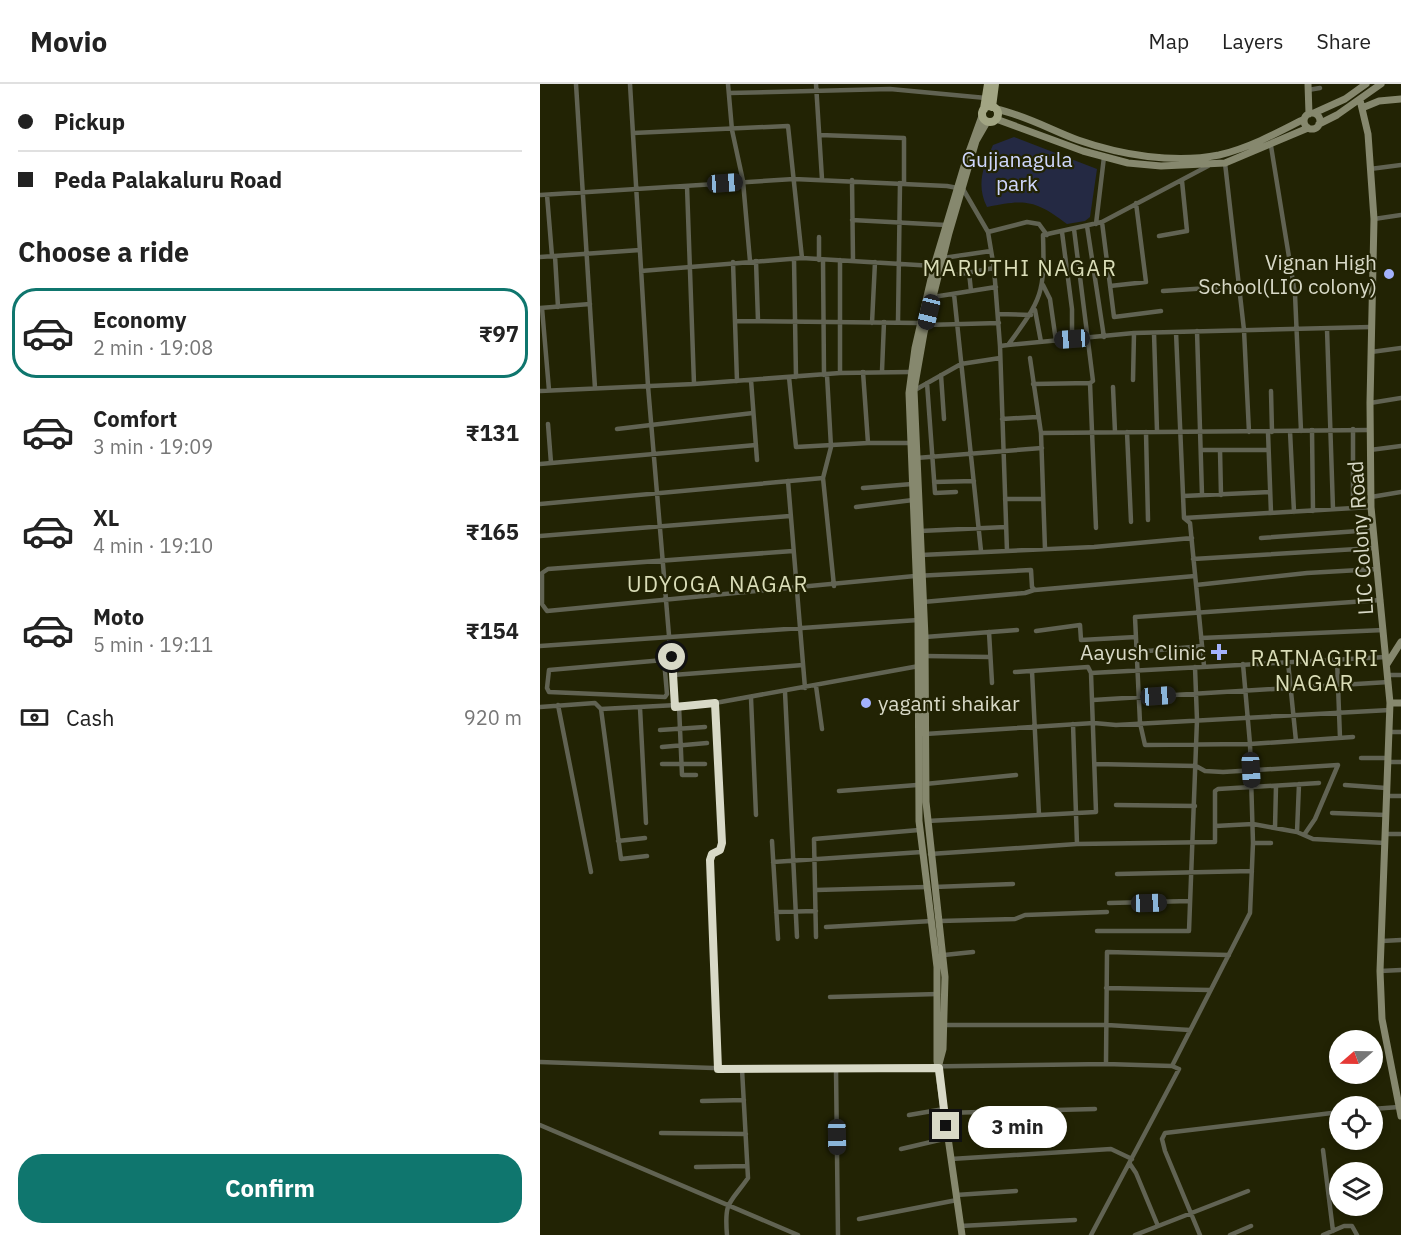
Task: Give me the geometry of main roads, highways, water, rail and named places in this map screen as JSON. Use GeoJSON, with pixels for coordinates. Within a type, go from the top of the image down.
{"type":"FeatureCollection","features":[{"type":"Feature","properties":{"kind":"main road"},"geometry":{"type":"LineString","coordinates":[[988,84],[986,98],[988,112],[996,119],[1104,157],[1146,165],[1208,166],[1225,163],[1271,146],[1308,128],[1316,128],[1319,124],[1361,104],[1401,99]]}},
{"type":"Feature","properties":{"kind":"main road"},"geometry":{"type":"LineString","coordinates":[[939,1066],[942,1061],[945,1025],[944,955],[922,852],[917,785],[921,666],[925,656],[925,637],[909,443],[911,390],[934,266],[946,225],[988,112],[995,84]]}},
{"type":"Feature","properties":{"kind":"main road"},"geometry":{"type":"LineString","coordinates":[[988,112],[1026,118],[1086,142],[1132,153],[1167,157],[1210,156],[1228,152],[1337,104],[1365,84]]}},
{"type":"Feature","properties":{"kind":"main road"},"geometry":{"type":"LineString","coordinates":[[1361,104],[1381,84]]}},
{"type":"Feature","properties":{"kind":"main road"},"geometry":{"type":"LineString","coordinates":[[1308,87],[1308,128]]}},
{"type":"Feature","properties":{"kind":"main road","name":"LIC Colony Road"},"geometry":{"type":"LineString","coordinates":[[1361,104],[1374,219],[1370,403],[1371,507],[1390,679],[1380,971],[1382,1019],[1401,1116]]}},
{"type":"Feature","properties":{"kind":"main road"},"geometry":{"type":"LineString","coordinates":[[1309,115],[1318,117],[1319,124]]}},
{"type":"Feature","properties":{"kind":"main road"},"geometry":{"type":"LineString","coordinates":[[930,887],[925,734],[918,620],[921,555],[910,372],[933,297],[960,188]]}},
{"type":"Feature","properties":{"kind":"main road"},"geometry":{"type":"LineString","coordinates":[[1387,660],[1401,642]]}},
{"type":"Feature","properties":{"kind":"main road"},"geometry":{"type":"LineString","coordinates":[[1390,706],[1401,703]]}},
{"type":"Feature","properties":{"kind":"main road"},"geometry":{"type":"LineString","coordinates":[[936,921],[937,1061],[962,1235]]}},
{"type":"Feature","properties":{"kind":"place","name":"Vignan High School(LIO colony)"},"geometry":{"type":"Point","coordinates":[1389,274]}},
{"type":"Feature","properties":{"kind":"place","name":"Aayush Clinic"},"geometry":{"type":"Point","coordinates":[1219,652]}},
{"type":"Feature","properties":{"kind":"place","name":"yaganti shaikar"},"geometry":{"type":"Point","coordinates":[866,703]}},
{"type":"Feature","properties":{"kind":"district","name":"MARUTHI NAGAR"},"geometry":{"type":"Point","coordinates":[1020,267]}},
{"type":"Feature","properties":{"kind":"district","name":"UDYOGA NAGAR"},"geometry":{"type":"Point","coordinates":[718,583]}},
{"type":"Feature","properties":{"kind":"district","name":"RATNAGIRI NAGAR"},"geometry":{"type":"Point","coordinates":[1315,670]}},
{"type":"Feature","properties":{"kind":"park label","name":"Gujjanagula park"},"geometry":{"type":"Point","coordinates":[1017,171]}}]}
